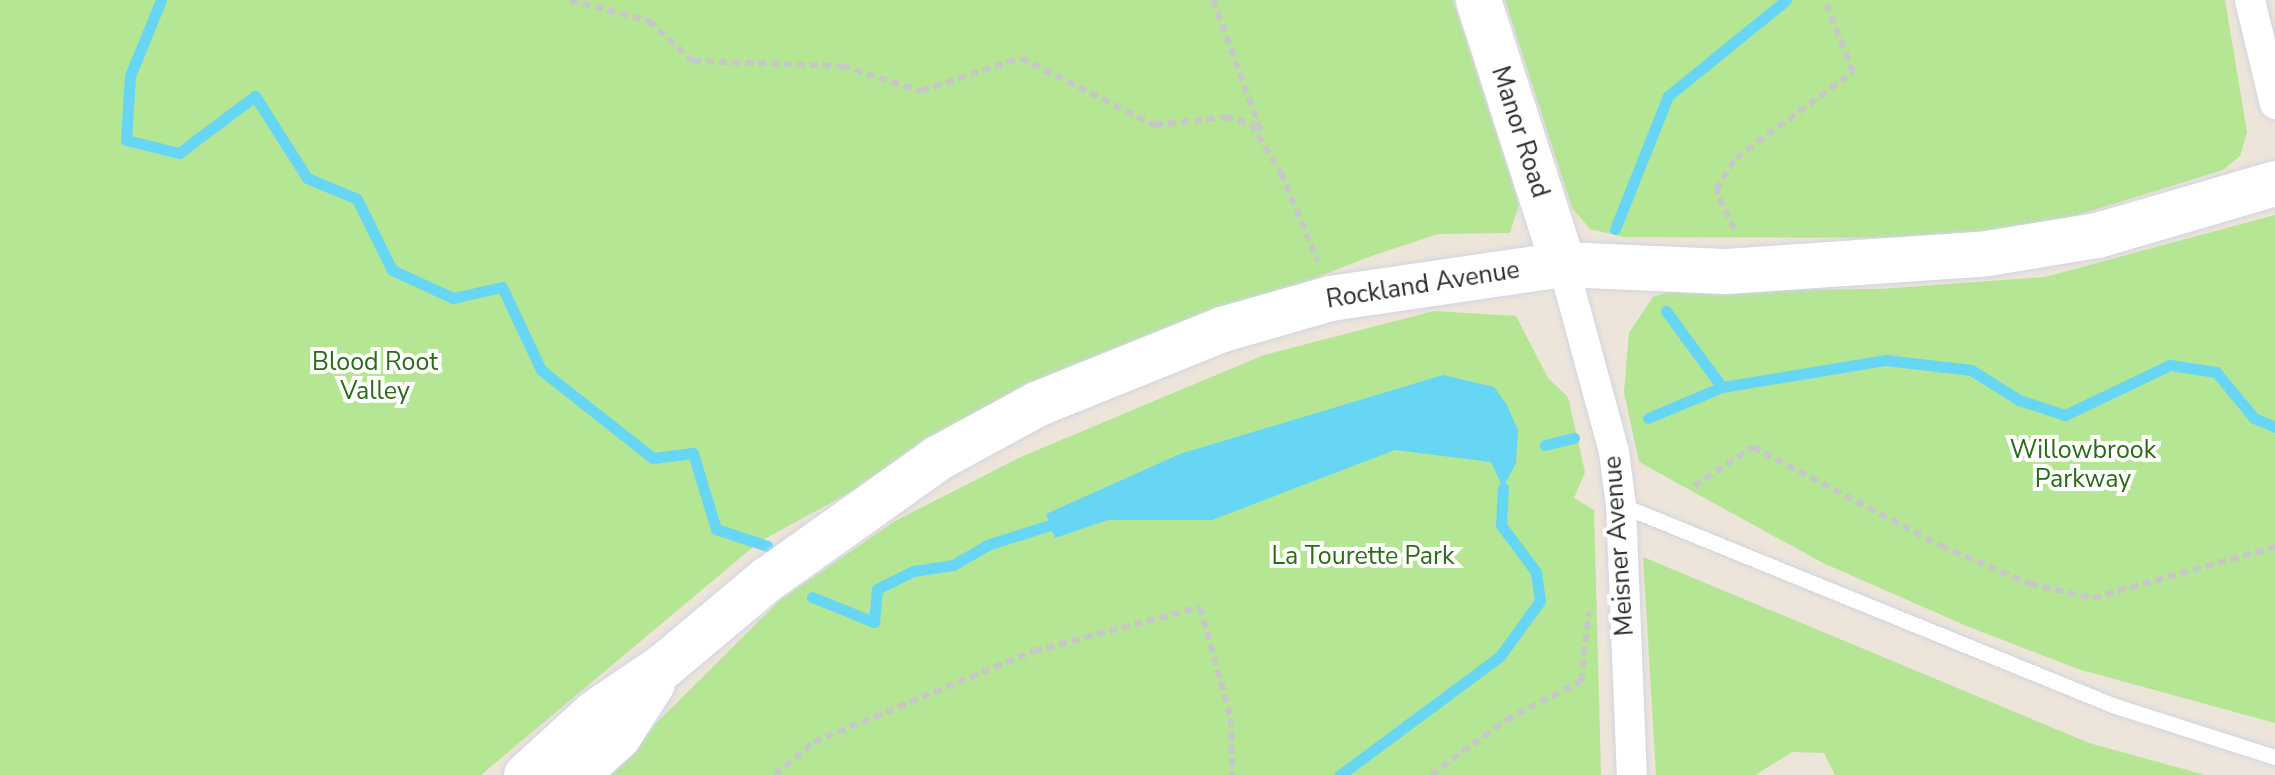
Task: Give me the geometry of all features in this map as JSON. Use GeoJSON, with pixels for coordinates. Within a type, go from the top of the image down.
{"type":"FeatureCollection","features":[{"type":"Feature","properties":{"kind":"street","name":"Manor Road"},"geometry":{"type":"LineString","coordinates":[[1478,0],[1563,264]]}},
{"type":"Feature","properties":{"kind":"street"},"geometry":{"type":"LineString","coordinates":[[2250,0],[2275,104]]}},
{"type":"Feature","properties":{"kind":"street","name":"Rockland Avenue"},"geometry":{"type":"LineString","coordinates":[[526,775],[595,712],[664,665],[856,512],[1052,397],[1222,329],[1330,298],[1563,264],[1726,271],[1987,253],[2097,235],[2275,183]]}},
{"type":"Feature","properties":{"kind":"street","name":"Meisner Avenue"},"geometry":{"type":"LineString","coordinates":[[1563,264],[1614,452],[1621,505],[1632,775]]}},
{"type":"Feature","properties":{"kind":"street","name":"Rockland Avenue"},"geometry":{"type":"LineString","coordinates":[[575,775],[618,736],[664,665]]}},
{"type":"Feature","properties":{"kind":"lane"},"geometry":{"type":"LineString","coordinates":[[1621,505],[2115,706],[2275,756]]}},
{"type":"Feature","properties":{"kind":"path"},"geometry":{"type":"LineString","coordinates":[[570,0],[650,21],[693,61],[842,66],[921,91],[1021,58],[1155,126],[1225,117],[1262,134]]}},
{"type":"Feature","properties":{"kind":"path"},"geometry":{"type":"LineString","coordinates":[[1213,0],[1262,134],[1320,267]]}},
{"type":"Feature","properties":{"kind":"path"},"geometry":{"type":"LineString","coordinates":[[1736,234],[1716,190],[1736,158],[1854,72],[1825,0]]}},
{"type":"Feature","properties":{"kind":"path"},"geometry":{"type":"LineString","coordinates":[[1694,486],[1752,448],[1940,546],[2030,584],[2094,598],[2275,548]]}},
{"type":"Feature","properties":{"kind":"path"},"geometry":{"type":"LineString","coordinates":[[1430,775],[1506,720],[1581,681],[1591,594]]}},
{"type":"Feature","properties":{"kind":"path"},"geometry":{"type":"LineString","coordinates":[[775,775],[814,742],[1034,650],[1200,607],[1231,719],[1232,775]]}},
{"type":"Feature","properties":{"kind":"green space","name":"Blood Root Valley"},"geometry":{"type":"Polygon","coordinates":[[[0,0],[1453,0],[1519,204],[1510,233],[1438,234],[1374,255],[1061,378],[759,542],[481,775],[0,775],[0,0]]]}},
{"type":"Feature","properties":{"kind":"green space"},"geometry":{"type":"Polygon","coordinates":[[[1505,0],[2225,0],[2247,132],[2240,156],[2223,170],[2065,219],[1941,238],[1624,237],[1590,229],[1572,208],[1505,0]]]}},
{"type":"Feature","properties":{"kind":"green space","name":"Willowbrook Parkway"},"geometry":{"type":"Polygon","coordinates":[[[2275,215],[2275,723],[2078,669],[1969,627],[1823,563],[1639,462],[1624,392],[1629,333],[1653,297],[1674,290],[1880,289],[2045,277],[2275,215]]]}},
{"type":"Feature","properties":{"kind":"green space","name":"La Tourette Park"},"geometry":{"type":"Polygon","coordinates":[[[1434,311],[1516,316],[1548,378],[1568,397],[1585,472],[1574,498],[1594,510],[1601,775],[604,775],[780,600],[895,521],[1023,456],[1264,355],[1434,311]]]}},
{"type":"Feature","properties":{"kind":"green space"},"geometry":{"type":"Polygon","coordinates":[[[1643,557],[2089,743],[2205,775],[1835,775],[1824,753],[1792,752],[1755,775],[1656,775],[1643,557]]]}},
{"type":"Feature","properties":{"kind":"water"},"geometry":{"type":"Polygon","coordinates":[[[1443,375],[1494,387],[1507,405],[1518,430],[1516,463],[1503,488],[1491,462],[1395,450],[1212,520],[1108,520],[1055,538],[1046,514],[1180,454],[1443,375]]]}},
{"type":"Feature","properties":{"kind":"waterway"},"geometry":{"type":"LineString","coordinates":[[161,0],[130,76],[126,140],[179,153],[255,96],[307,178],[357,199],[392,270],[453,298],[502,287],[541,370],[653,458],[693,453],[716,529],[767,546]]}},
{"type":"Feature","properties":{"kind":"waterway"},"geometry":{"type":"LineString","coordinates":[[1615,229],[1668,96],[1786,0]]}},
{"type":"Feature","properties":{"kind":"waterway"},"geometry":{"type":"LineString","coordinates":[[1666,311],[1722,387]]}},
{"type":"Feature","properties":{"kind":"waterway"},"geometry":{"type":"LineString","coordinates":[[1648,418],[1722,387],[1885,360],[1971,370],[2019,400],[2065,415],[2170,365],[2216,372],[2254,418],[2275,427]]}},
{"type":"Feature","properties":{"kind":"waterway"},"geometry":{"type":"LineString","coordinates":[[1545,445],[1574,438]]}},
{"type":"Feature","properties":{"kind":"waterway"},"geometry":{"type":"LineString","coordinates":[[1340,775],[1500,656],[1540,601],[1536,572],[1501,525],[1503,488]]}},
{"type":"Feature","properties":{"kind":"waterway"},"geometry":{"type":"LineString","coordinates":[[812,597],[874,622],[877,589],[913,571],[953,565],[987,545],[1050,525]]}}]}
